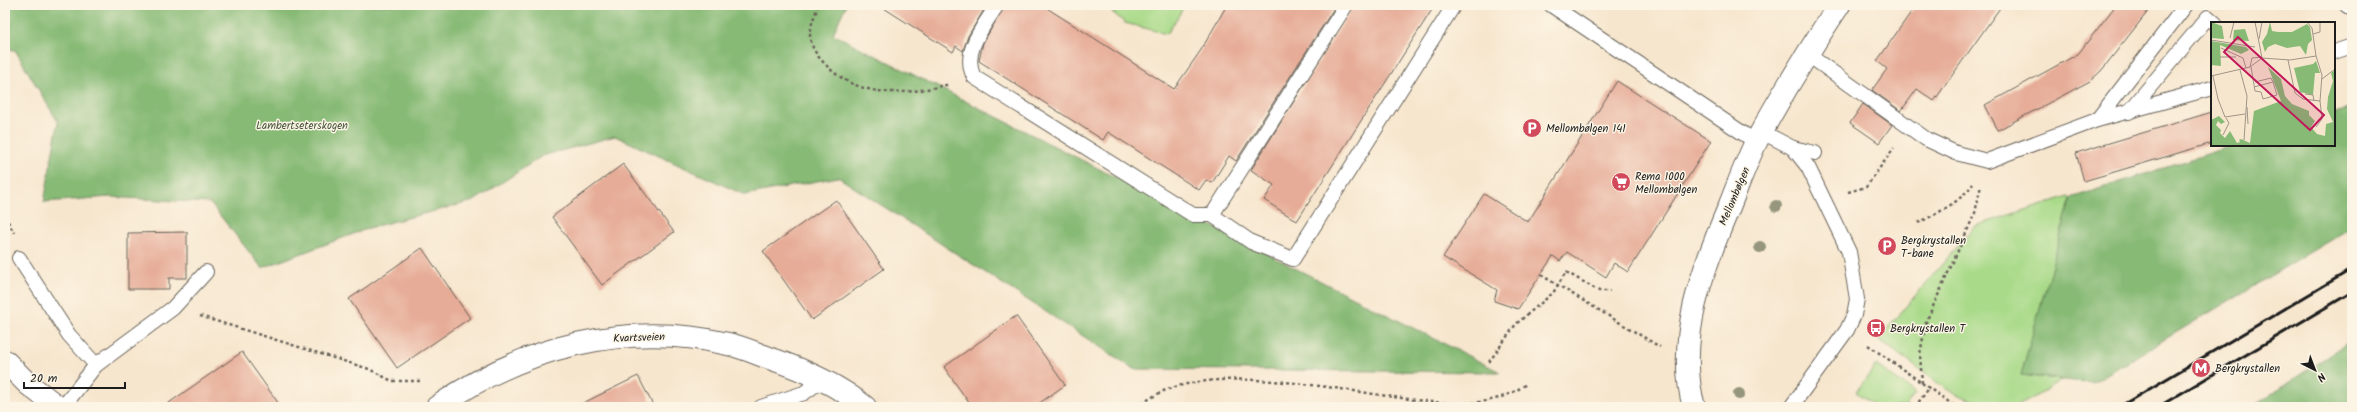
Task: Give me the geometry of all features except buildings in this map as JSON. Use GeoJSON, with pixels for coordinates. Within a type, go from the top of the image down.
{"type":"FeatureCollection","features":[{"type":"Feature","properties":{"kind":"street","name":"Mellombølgen"},"geometry":{"type":"LineString","coordinates":[[1694,407],[1688,362],[1696,295],[1717,235],[1759,137],[1807,54],[1839,5]]}},
{"type":"Feature","properties":{"kind":"street","name":"Kvartsveien"},"geometry":{"type":"LineString","coordinates":[[437,407],[458,392],[518,361],[556,347],[602,338],[659,334],[729,344],[798,368],[822,380],[865,407]]}},
{"type":"Feature","properties":{"kind":"street"},"geometry":{"type":"LineString","coordinates":[[5,361],[28,384],[58,407]]}},
{"type":"Feature","properties":{"kind":"lane"},"geometry":{"type":"LineString","coordinates":[[997,5],[976,37],[971,52],[970,70],[974,77],[1193,215],[1212,215],[1251,242],[1293,259],[1454,5]]}},
{"type":"Feature","properties":{"kind":"lane"},"geometry":{"type":"LineString","coordinates":[[1212,215],[1346,5]]}},
{"type":"Feature","properties":{"kind":"lane"},"geometry":{"type":"LineString","coordinates":[[1551,5],[1759,137],[1793,148],[1815,153]]}},
{"type":"Feature","properties":{"kind":"lane"},"geometry":{"type":"LineString","coordinates":[[2097,120],[2186,5]]}},
{"type":"Feature","properties":{"kind":"lane"},"geometry":{"type":"LineString","coordinates":[[2346,5],[2352,9]]}},
{"type":"Feature","properties":{"kind":"lane"},"geometry":{"type":"LineString","coordinates":[[2129,112],[2208,17],[2214,22]]}},
{"type":"Feature","properties":{"kind":"lane"},"geometry":{"type":"LineString","coordinates":[[2335,52],[2352,46]]}},
{"type":"Feature","properties":{"kind":"lane"},"geometry":{"type":"LineString","coordinates":[[1807,54],[1926,139],[1956,153],[1987,162],[2097,120],[2211,88]]}},
{"type":"Feature","properties":{"kind":"lane"},"geometry":{"type":"LineString","coordinates":[[1791,407],[1847,330],[1854,315],[1856,299],[1849,252],[1816,180],[1803,158],[1793,148]]}},
{"type":"Feature","properties":{"kind":"lane"},"geometry":{"type":"LineString","coordinates":[[18,258],[69,335],[96,366]]}},
{"type":"Feature","properties":{"kind":"lane"},"geometry":{"type":"LineString","coordinates":[[63,407],[96,366],[173,308],[206,272]]}},
{"type":"Feature","properties":{"kind":"lane"},"geometry":{"type":"LineString","coordinates":[[761,407],[804,393],[822,380]]}},
{"type":"Feature","properties":{"kind":"path"},"geometry":{"type":"LineString","coordinates":[[818,5],[810,34],[812,46],[818,57],[844,81],[860,88],[884,91],[918,92],[974,77]]}},
{"type":"Feature","properties":{"kind":"path"},"geometry":{"type":"LineString","coordinates":[[1852,191],[1866,187],[1898,142]]}},
{"type":"Feature","properties":{"kind":"path"},"geometry":{"type":"LineString","coordinates":[[1918,223],[1944,210],[1966,193],[1987,162]]}},
{"type":"Feature","properties":{"kind":"path"},"geometry":{"type":"LineString","coordinates":[[1922,383],[1920,354],[1926,322],[1975,213]]}},
{"type":"Feature","properties":{"kind":"path"},"geometry":{"type":"LineString","coordinates":[[1489,362],[1516,324],[1552,293],[1566,272],[1599,291],[1610,291]]}},
{"type":"Feature","properties":{"kind":"path"},"geometry":{"type":"LineString","coordinates":[[1540,275],[1662,348]]}},
{"type":"Feature","properties":{"kind":"path"},"geometry":{"type":"LineString","coordinates":[[173,308],[369,369],[392,381],[413,381]]}},
{"type":"Feature","properties":{"kind":"path"},"geometry":{"type":"LineString","coordinates":[[1847,330],[1956,407]]}},
{"type":"Feature","properties":{"kind":"path"},"geometry":{"type":"LineString","coordinates":[[1137,407],[1172,389],[1239,379],[1328,388],[1430,402],[1457,403],[1484,402],[1514,393],[1526,384]]}},
{"type":"Feature","properties":{"kind":"path"},"geometry":{"type":"LineString","coordinates":[[1915,407],[1929,388]]}},
{"type":"Feature","properties":{"kind":"green space","name":"Lambertseterskogen"},"geometry":{"type":"Polygon","coordinates":[[[5,5],[846,5],[833,34],[1500,372],[1134,369],[838,177],[745,195],[615,136],[542,156],[474,201],[372,227],[262,268],[210,203],[110,197],[44,202],[58,122],[15,50],[5,49],[5,5]]]}},
{"type":"Feature","properties":{"kind":"green space"},"geometry":{"type":"Polygon","coordinates":[[[1104,5],[1185,5],[1167,34],[1125,23],[1104,5]]]}},
{"type":"Feature","properties":{"kind":"green space"},"geometry":{"type":"Polygon","coordinates":[[[2352,108],[2352,227],[2092,383],[2021,375],[2071,198],[2232,146],[2335,146],[2335,113],[2352,108]]]}},
{"type":"Feature","properties":{"kind":"green space"},"geometry":{"type":"Polygon","coordinates":[[[2069,196],[2071,198],[2021,375],[2063,380],[2033,398],[2014,407],[2007,408],[1989,406],[1970,400],[1946,389],[1878,339],[1975,226],[2069,196]]]}},
{"type":"Feature","properties":{"kind":"green space"},"geometry":{"type":"Polygon","coordinates":[[[2352,340],[2352,407],[2252,407],[2352,340]]]}},
{"type":"Feature","properties":{"kind":"green space"},"geometry":{"type":"Polygon","coordinates":[[[1876,365],[1915,393],[1905,407],[1877,407],[1856,392],[1876,365]]]}},
{"type":"Feature","properties":{"kind":"railway"},"geometry":{"type":"LineString","coordinates":[[2119,407],[2352,269]]}},
{"type":"Feature","properties":{"kind":"railway"},"geometry":{"type":"LineString","coordinates":[[2158,407],[2352,292]]}},
{"type":"Feature","properties":{"kind":"place","name":"Mellombølgen 141"},"geometry":{"type":"Point","coordinates":[1532,128]}},
{"type":"Feature","properties":{"kind":"place","name":"Rema 1000 Mellombølgen"},"geometry":{"type":"Point","coordinates":[1621,182]}},
{"type":"Feature","properties":{"kind":"place","name":"Bergkrystallen T-bane"},"geometry":{"type":"Point","coordinates":[1887,246]}},
{"type":"Feature","properties":{"kind":"place","name":"Bergkrystallen T"},"geometry":{"type":"Point","coordinates":[1876,328]}},
{"type":"Feature","properties":{"kind":"place","name":"Bergkrystallen"},"geometry":{"type":"Point","coordinates":[2201,368]}}]}
